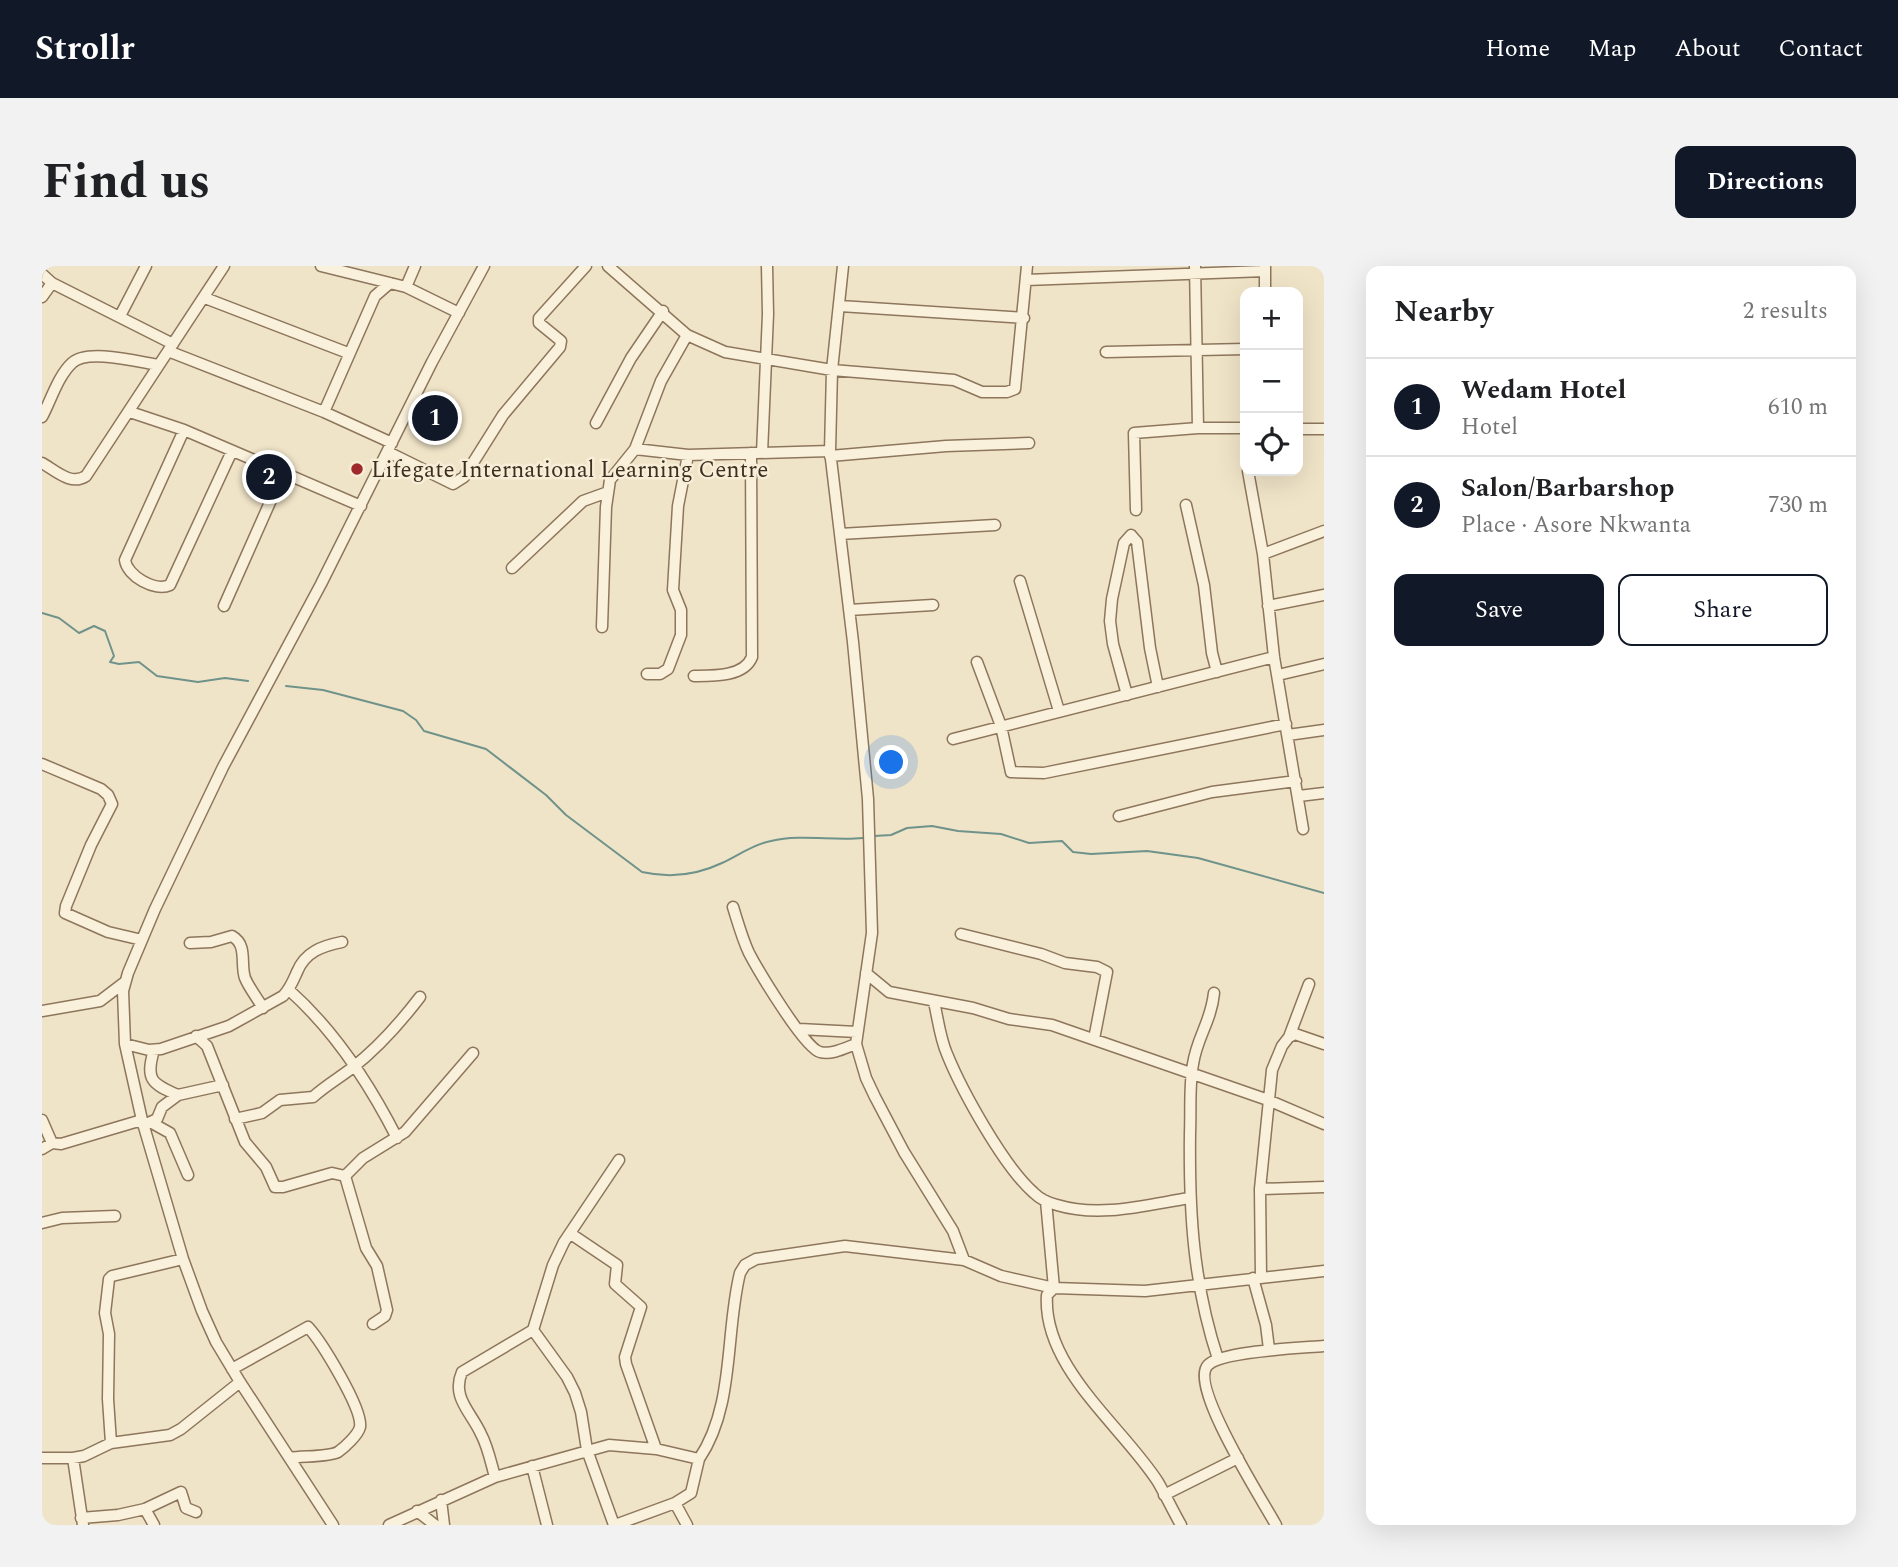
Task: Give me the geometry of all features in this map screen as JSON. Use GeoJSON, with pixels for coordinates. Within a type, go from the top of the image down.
{"type":"FeatureCollection","features":[{"type":"Feature","properties":{"kind":"street"},"geometry":{"type":"LineString","coordinates":[[120,317],[146,266]]}},
{"type":"Feature","properties":{"kind":"street"},"geometry":{"type":"LineString","coordinates":[[42,463],[69,479],[83,479],[130,412],[224,266]]}},
{"type":"Feature","properties":{"kind":"street"},"geometry":{"type":"LineString","coordinates":[[321,266],[407,287],[459,313]]}},
{"type":"Feature","properties":{"kind":"street"},"geometry":{"type":"LineString","coordinates":[[407,287],[415,266]]}},
{"type":"Feature","properties":{"kind":"street"},"geometry":{"type":"LineString","coordinates":[[333,1525],[232,1369],[202,1311],[183,1259],[125,1044],[125,982],[155,909],[229,757],[484,266]]}},
{"type":"Feature","properties":{"kind":"street"},"geometry":{"type":"LineString","coordinates":[[42,274],[52,283],[120,317],[171,348],[324,412],[453,484],[464,477],[503,415],[561,347],[561,341],[539,323],[539,318],[586,266]]}},
{"type":"Feature","properties":{"kind":"street"},"geometry":{"type":"LineString","coordinates":[[608,266],[663,311],[687,335],[725,352],[832,370],[954,380],[982,392],[1007,393],[1015,389],[1027,266]]}},
{"type":"Feature","properties":{"kind":"street"},"geometry":{"type":"LineString","coordinates":[[694,676],[733,672],[750,662],[752,657],[756,453],[768,314],[767,267],[754,266]]}},
{"type":"Feature","properties":{"kind":"street"},"geometry":{"type":"LineString","coordinates":[[844,266],[832,370],[830,454],[868,799],[872,933],[856,1044],[875,1097],[904,1152],[953,1231],[964,1260]]}},
{"type":"Feature","properties":{"kind":"street"},"geometry":{"type":"LineString","coordinates":[[1026,279],[1265,268],[1265,287]]}},
{"type":"Feature","properties":{"kind":"street"},"geometry":{"type":"LineString","coordinates":[[1195,270],[1198,428]]}},
{"type":"Feature","properties":{"kind":"street"},"geometry":{"type":"LineString","coordinates":[[372,279],[375,296]]}},
{"type":"Feature","properties":{"kind":"street"},"geometry":{"type":"LineString","coordinates":[[42,297],[52,283]]}},
{"type":"Feature","properties":{"kind":"street"},"geometry":{"type":"LineString","coordinates":[[324,412],[375,296],[390,284]]}},
{"type":"Feature","properties":{"kind":"street"},"geometry":{"type":"LineString","coordinates":[[205,298],[348,353]]}},
{"type":"Feature","properties":{"kind":"street"},"geometry":{"type":"LineString","coordinates":[[841,306],[1024,317]]}},
{"type":"Feature","properties":{"kind":"street"},"geometry":{"type":"LineString","coordinates":[[596,423],[631,358],[663,311]]}},
{"type":"Feature","properties":{"kind":"street"},"geometry":{"type":"LineString","coordinates":[[602,627],[608,492],[614,474],[638,445],[661,380],[687,335]]}},
{"type":"Feature","properties":{"kind":"street"},"geometry":{"type":"LineString","coordinates":[[1106,352],[1240,349]]}},
{"type":"Feature","properties":{"kind":"street"},"geometry":{"type":"LineString","coordinates":[[42,417],[67,369],[79,357],[93,356],[159,365]]}},
{"type":"Feature","properties":{"kind":"street"},"geometry":{"type":"LineString","coordinates":[[130,412],[184,430],[361,506]]}},
{"type":"Feature","properties":{"kind":"street"},"geometry":{"type":"LineString","coordinates":[[1136,510],[1134,434],[1198,428],[1240,428]]}},
{"type":"Feature","properties":{"kind":"street"},"geometry":{"type":"LineString","coordinates":[[1303,429],[1324,429]]}},
{"type":"Feature","properties":{"kind":"street"},"geometry":{"type":"LineString","coordinates":[[184,430],[125,560],[126,567],[132,574],[154,585],[170,585],[232,451]]}},
{"type":"Feature","properties":{"kind":"street"},"geometry":{"type":"LineString","coordinates":[[638,445],[688,455],[830,454],[1029,443]]}},
{"type":"Feature","properties":{"kind":"street"},"geometry":{"type":"LineString","coordinates":[[647,674],[660,674],[668,669],[681,635],[681,610],[673,590],[678,506],[688,455]]}},
{"type":"Feature","properties":{"kind":"street"},"geometry":{"type":"LineString","coordinates":[[224,606],[283,473]]}},
{"type":"Feature","properties":{"kind":"street"},"geometry":{"type":"LineString","coordinates":[[1249,476],[1263,554],[1274,657],[1303,829]]}},
{"type":"Feature","properties":{"kind":"street"},"geometry":{"type":"LineString","coordinates":[[512,568],[583,501],[608,492]]}},
{"type":"Feature","properties":{"kind":"street"},"geometry":{"type":"LineString","coordinates":[[583,501],[606,507]]}},
{"type":"Feature","properties":{"kind":"street"},"geometry":{"type":"LineString","coordinates":[[1186,505],[1204,585],[1209,633],[1217,672]]}},
{"type":"Feature","properties":{"kind":"street"},"geometry":{"type":"LineString","coordinates":[[840,534],[995,524]]}},
{"type":"Feature","properties":{"kind":"street"},"geometry":{"type":"LineString","coordinates":[[1263,554],[1324,531]]}},
{"type":"Feature","properties":{"kind":"street"},"geometry":{"type":"LineString","coordinates":[[1126,695],[1110,621],[1124,543],[1131,535],[1137,542],[1150,648],[1158,687]]}},
{"type":"Feature","properties":{"kind":"street"},"geometry":{"type":"LineString","coordinates":[[1020,581],[1059,711]]}},
{"type":"Feature","properties":{"kind":"street"},"geometry":{"type":"LineString","coordinates":[[1268,606],[1324,595]]}},
{"type":"Feature","properties":{"kind":"street"},"geometry":{"type":"LineString","coordinates":[[849,610],[933,606]]}},
{"type":"Feature","properties":{"kind":"street"},"geometry":{"type":"LineString","coordinates":[[953,740],[1274,657]]}},
{"type":"Feature","properties":{"kind":"street"},"geometry":{"type":"LineString","coordinates":[[977,662],[1000,726],[1009,769],[1017,773],[1044,773],[1286,724]]}},
{"type":"Feature","properties":{"kind":"street"},"geometry":{"type":"LineString","coordinates":[[1278,675],[1324,664]]}},
{"type":"Feature","properties":{"kind":"street"},"geometry":{"type":"LineString","coordinates":[[1288,735],[1324,730]]}},
{"type":"Feature","properties":{"kind":"street"},"geometry":{"type":"LineString","coordinates":[[42,764],[101,789],[108,794],[112,804],[91,845],[65,906],[65,913],[108,932],[142,940]]}},
{"type":"Feature","properties":{"kind":"street"},"geometry":{"type":"LineString","coordinates":[[1119,816],[1212,792],[1297,781]]}},
{"type":"Feature","properties":{"kind":"street"},"geometry":{"type":"LineString","coordinates":[[1299,796],[1324,793]]}},
{"type":"Feature","properties":{"kind":"street"},"geometry":{"type":"LineString","coordinates":[[733,907],[751,956],[809,1046],[817,1052],[830,1053],[856,1044]]}},
{"type":"Feature","properties":{"kind":"street"},"geometry":{"type":"LineString","coordinates":[[961,934],[1041,954],[1065,963],[1097,967],[1107,972],[1094,1039]]}},
{"type":"Feature","properties":{"kind":"street"},"geometry":{"type":"LineString","coordinates":[[190,943],[211,942],[232,936],[237,939],[242,948],[244,975],[263,1008]]}},
{"type":"Feature","properties":{"kind":"street"},"geometry":{"type":"LineString","coordinates":[[125,1044],[154,1051],[229,1026],[289,990],[300,963],[309,954],[323,946],[342,942]]}},
{"type":"Feature","properties":{"kind":"street"},"geometry":{"type":"LineString","coordinates":[[866,973],[889,992],[973,1007],[1009,1019],[1052,1025],[1269,1100],[1324,1124]]}},
{"type":"Feature","properties":{"kind":"street"},"geometry":{"type":"LineString","coordinates":[[42,1011],[100,1001],[125,982]]}},
{"type":"Feature","properties":{"kind":"street"},"geometry":{"type":"LineString","coordinates":[[1269,1349],[1257,1277],[1260,1189],[1272,1070],[1282,1046],[1289,1037],[1309,984]]}},
{"type":"Feature","properties":{"kind":"street"},"geometry":{"type":"LineString","coordinates":[[289,990],[315,1014],[386,1116],[397,1138]]}},
{"type":"Feature","properties":{"kind":"street"},"geometry":{"type":"LineString","coordinates":[[1214,993],[1209,1022],[1199,1039],[1192,1073],[1189,1198],[1198,1286],[1218,1359]]}},
{"type":"Feature","properties":{"kind":"street"},"geometry":{"type":"LineString","coordinates":[[235,1119],[262,1113],[280,1100],[313,1097],[353,1067],[396,1027],[420,997]]}},
{"type":"Feature","properties":{"kind":"street"},"geometry":{"type":"LineString","coordinates":[[934,1002],[947,1055],[985,1129],[1018,1177],[1034,1194],[1046,1201],[1090,1211],[1115,1210],[1189,1198]]}},
{"type":"Feature","properties":{"kind":"street"},"geometry":{"type":"LineString","coordinates":[[799,1030],[857,1032]]}},
{"type":"Feature","properties":{"kind":"street"},"geometry":{"type":"LineString","coordinates":[[1289,1037],[1295,1034],[1324,1044]]}},
{"type":"Feature","properties":{"kind":"street"},"geometry":{"type":"LineString","coordinates":[[197,1036],[207,1046],[245,1142],[266,1167],[275,1187],[332,1173],[345,1175]]}},
{"type":"Feature","properties":{"kind":"street"},"geometry":{"type":"LineString","coordinates":[[154,1051],[150,1064],[152,1080],[158,1086],[178,1095]]}},
{"type":"Feature","properties":{"kind":"street"},"geometry":{"type":"LineString","coordinates":[[345,1175],[363,1158],[405,1132],[473,1053]]}},
{"type":"Feature","properties":{"kind":"street"},"geometry":{"type":"LineString","coordinates":[[42,1149],[52,1143],[61,1144],[146,1123],[159,1117],[165,1104],[178,1095],[223,1085]]}},
{"type":"Feature","properties":{"kind":"street"},"geometry":{"type":"LineString","coordinates":[[42,1121],[52,1143]]}},
{"type":"Feature","properties":{"kind":"street"},"geometry":{"type":"LineString","coordinates":[[146,1123],[170,1133],[188,1175]]}},
{"type":"Feature","properties":{"kind":"street"},"geometry":{"type":"LineString","coordinates":[[495,1477],[482,1435],[460,1397],[457,1384],[462,1372],[533,1330],[553,1265],[618,1160]]}},
{"type":"Feature","properties":{"kind":"street"},"geometry":{"type":"LineString","coordinates":[[345,1175],[366,1248],[377,1266],[387,1310],[385,1316],[373,1324]]}},
{"type":"Feature","properties":{"kind":"street"},"geometry":{"type":"LineString","coordinates":[[1260,1189],[1324,1187]]}},
{"type":"Feature","properties":{"kind":"street"},"geometry":{"type":"LineString","coordinates":[[1046,1201],[1054,1288],[1048,1295],[1048,1313],[1065,1360],[1081,1386],[1158,1481],[1181,1525]]}},
{"type":"Feature","properties":{"kind":"street"},"geometry":{"type":"LineString","coordinates":[[42,1223],[62,1217],[115,1216]]}},
{"type":"Feature","properties":{"kind":"street"},"geometry":{"type":"LineString","coordinates":[[571,1234],[617,1265],[615,1284],[640,1307],[625,1357],[656,1450]]}},
{"type":"Feature","properties":{"kind":"street"},"geometry":{"type":"LineString","coordinates":[[533,1330],[571,1385],[580,1412],[587,1450],[614,1525],[675,1503],[691,1493],[699,1458],[710,1443],[718,1414],[740,1273],[745,1265],[756,1259],[845,1246],[964,1260],[1001,1276],[1054,1288],[1145,1291],[1324,1271]]}},
{"type":"Feature","properties":{"kind":"street"},"geometry":{"type":"LineString","coordinates":[[111,1443],[108,1399],[109,1334],[105,1313],[109,1279],[112,1276],[183,1259]]}},
{"type":"Feature","properties":{"kind":"street"},"geometry":{"type":"LineString","coordinates":[[232,1369],[308,1327],[339,1371],[360,1419],[358,1432],[340,1451],[333,1454],[290,1458]]}},
{"type":"Feature","properties":{"kind":"street"},"geometry":{"type":"LineString","coordinates":[[1276,1525],[1218,1420],[1203,1382],[1205,1369],[1209,1363],[1218,1359],[1269,1349],[1324,1346]]}},
{"type":"Feature","properties":{"kind":"street"},"geometry":{"type":"LineString","coordinates":[[42,1458],[73,1458],[111,1443],[170,1435],[240,1382]]}},
{"type":"Feature","properties":{"kind":"street"},"geometry":{"type":"LineString","coordinates":[[389,1525],[495,1477],[587,1450],[615,1444],[699,1458]]}},
{"type":"Feature","properties":{"kind":"street"},"geometry":{"type":"LineString","coordinates":[[73,1458],[82,1522],[145,1509],[181,1492],[186,1508],[196,1512]]}},
{"type":"Feature","properties":{"kind":"street"},"geometry":{"type":"LineString","coordinates":[[1164,1495],[1238,1458]]}},
{"type":"Feature","properties":{"kind":"street"},"geometry":{"type":"LineString","coordinates":[[532,1466],[547,1525]]}},
{"type":"Feature","properties":{"kind":"street"},"geometry":{"type":"LineString","coordinates":[[441,1500],[444,1525]]}},
{"type":"Feature","properties":{"kind":"street"},"geometry":{"type":"LineString","coordinates":[[675,1503],[687,1525]]}},
{"type":"Feature","properties":{"kind":"street"},"geometry":{"type":"LineString","coordinates":[[145,1509],[154,1525]]}},
{"type":"Feature","properties":{"kind":"street"},"geometry":{"type":"LineString","coordinates":[[416,1511],[435,1525]]}},
{"type":"Feature","properties":{"kind":"waterway"},"geometry":{"type":"LineString","coordinates":[[42,613],[59,618],[79,633],[94,626],[105,631],[114,656],[110,662],[139,662],[157,676],[198,682],[225,678],[248,681]]}},
{"type":"Feature","properties":{"kind":"waterway"},"geometry":{"type":"LineString","coordinates":[[286,686],[323,690],[403,711],[416,720],[424,731],[486,749],[546,795],[566,815],[642,872],[662,875],[693,873],[722,863],[758,845],[782,839],[863,838]]}},
{"type":"Feature","properties":{"kind":"waterway"},"geometry":{"type":"LineString","coordinates":[[874,836],[891,835],[907,828],[932,826],[1001,834],[1029,843],[1062,841],[1073,852],[1091,854],[1147,851],[1198,858],[1324,893]]}},
{"type":"Feature","properties":{"kind":"place","name":"Wedam Hotel"},"geometry":{"type":"Point","coordinates":[435,418]}},
{"type":"Feature","properties":{"kind":"place","name":"Lifegate International Learning Centre"},"geometry":{"type":"Point","coordinates":[357,469]}},
{"type":"Feature","properties":{"kind":"place","name":"Salon/Barbarshop"},"geometry":{"type":"Point","coordinates":[269,477]}}]}
